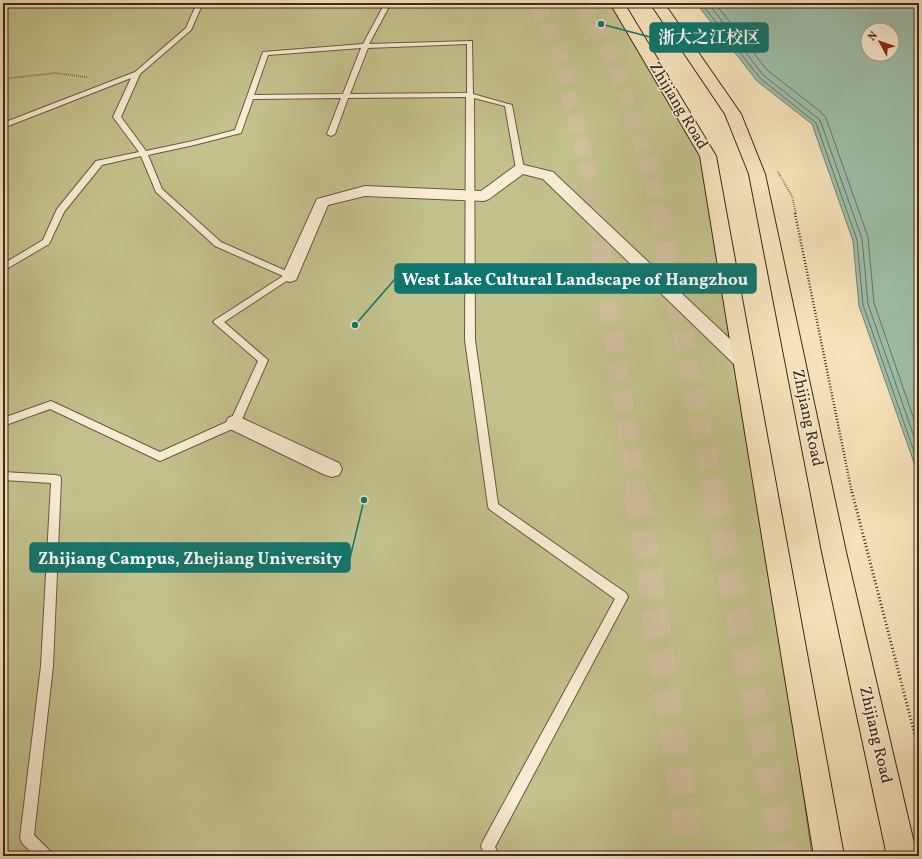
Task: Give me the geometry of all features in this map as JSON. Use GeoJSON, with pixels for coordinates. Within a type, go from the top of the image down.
{"type":"FeatureCollection","features":[{"type":"Feature","properties":{"kind":"main road","name":"Zhijiang Road"},"geometry":{"type":"LineString","coordinates":[[617,3],[708,156],[829,856]]}},
{"type":"Feature","properties":{"kind":"main road","name":"Zhijiang Road"},"geometry":{"type":"LineString","coordinates":[[657,3],[733,114],[757,174],[834,552],[902,856]]}},
{"type":"Feature","properties":{"kind":"street"},"geometry":{"type":"LineString","coordinates":[[290,276],[322,202],[365,191],[484,196],[520,169],[548,175],[744,362]]}},
{"type":"Feature","properties":{"kind":"street"},"geometry":{"type":"LineString","coordinates":[[235,423],[332,469]]}},
{"type":"Feature","properties":{"kind":"lane"},"geometry":{"type":"LineString","coordinates":[[3,126],[137,73],[189,29],[200,3]]}},
{"type":"Feature","properties":{"kind":"lane"},"geometry":{"type":"LineString","coordinates":[[331,134],[365,46],[388,3]]}},
{"type":"Feature","properties":{"kind":"lane"},"geometry":{"type":"LineString","coordinates":[[3,268],[46,242],[60,211],[98,163],[144,154],[238,131],[265,53],[365,46],[470,42],[470,340],[493,506],[622,597],[488,846],[492,856]]}},
{"type":"Feature","properties":{"kind":"lane"},"geometry":{"type":"LineString","coordinates":[[137,73],[117,117],[144,154],[159,190],[218,244],[290,276]]}},
{"type":"Feature","properties":{"kind":"lane"},"geometry":{"type":"LineString","coordinates":[[250,97],[470,95],[508,105],[520,169]]}},
{"type":"Feature","properties":{"kind":"lane"},"geometry":{"type":"LineString","coordinates":[[3,422],[51,405],[160,457],[235,423],[263,360],[218,322],[290,276]]}},
{"type":"Feature","properties":{"kind":"lane"},"geometry":{"type":"LineString","coordinates":[[3,476],[56,480],[47,666],[27,838],[45,856]]}},
{"type":"Feature","properties":{"kind":"path"},"geometry":{"type":"LineString","coordinates":[[3,79],[39,73],[68,72],[112,83]]}},
{"type":"Feature","properties":{"kind":"shaded area"},"geometry":{"type":"Polygon","coordinates":[[[3,3],[617,3],[708,156],[743,362],[812,856],[3,856],[3,3]]]}},
{"type":"Feature","properties":{"kind":"water"},"geometry":{"type":"Polygon","coordinates":[[[696,3],[919,3],[919,477],[859,306],[853,241],[812,124],[757,81],[696,3]]]}},
{"type":"Feature","properties":{"kind":"tunnel"},"geometry":{"type":"LineString","coordinates":[[536,3],[557,44],[589,174],[595,214]]}},
{"type":"Feature","properties":{"kind":"tunnel"},"geometry":{"type":"LineString","coordinates":[[583,3],[612,56],[650,169],[659,214]]}},
{"type":"Feature","properties":{"kind":"tunnel"},"geometry":{"type":"LineString","coordinates":[[595,213],[637,493]]}},
{"type":"Feature","properties":{"kind":"tunnel"},"geometry":{"type":"LineString","coordinates":[[659,213],[714,493]]}},
{"type":"Feature","properties":{"kind":"tunnel"},"geometry":{"type":"LineString","coordinates":[[637,492],[691,856]]}},
{"type":"Feature","properties":{"kind":"tunnel"},"geometry":{"type":"LineString","coordinates":[[714,492],[785,856]]}},
{"type":"Feature","properties":{"kind":"place","name":"浙大之江校区"},"geometry":{"type":"Point","coordinates":[601,24]}},
{"type":"Feature","properties":{"kind":"place","name":"West Lake Cultural Landscape of Hangzhou"},"geometry":{"type":"Point","coordinates":[355,325]}},
{"type":"Feature","properties":{"kind":"place","name":"Zhijiang Campus, Zhejiang University"},"geometry":{"type":"Point","coordinates":[364,500]}}]}
